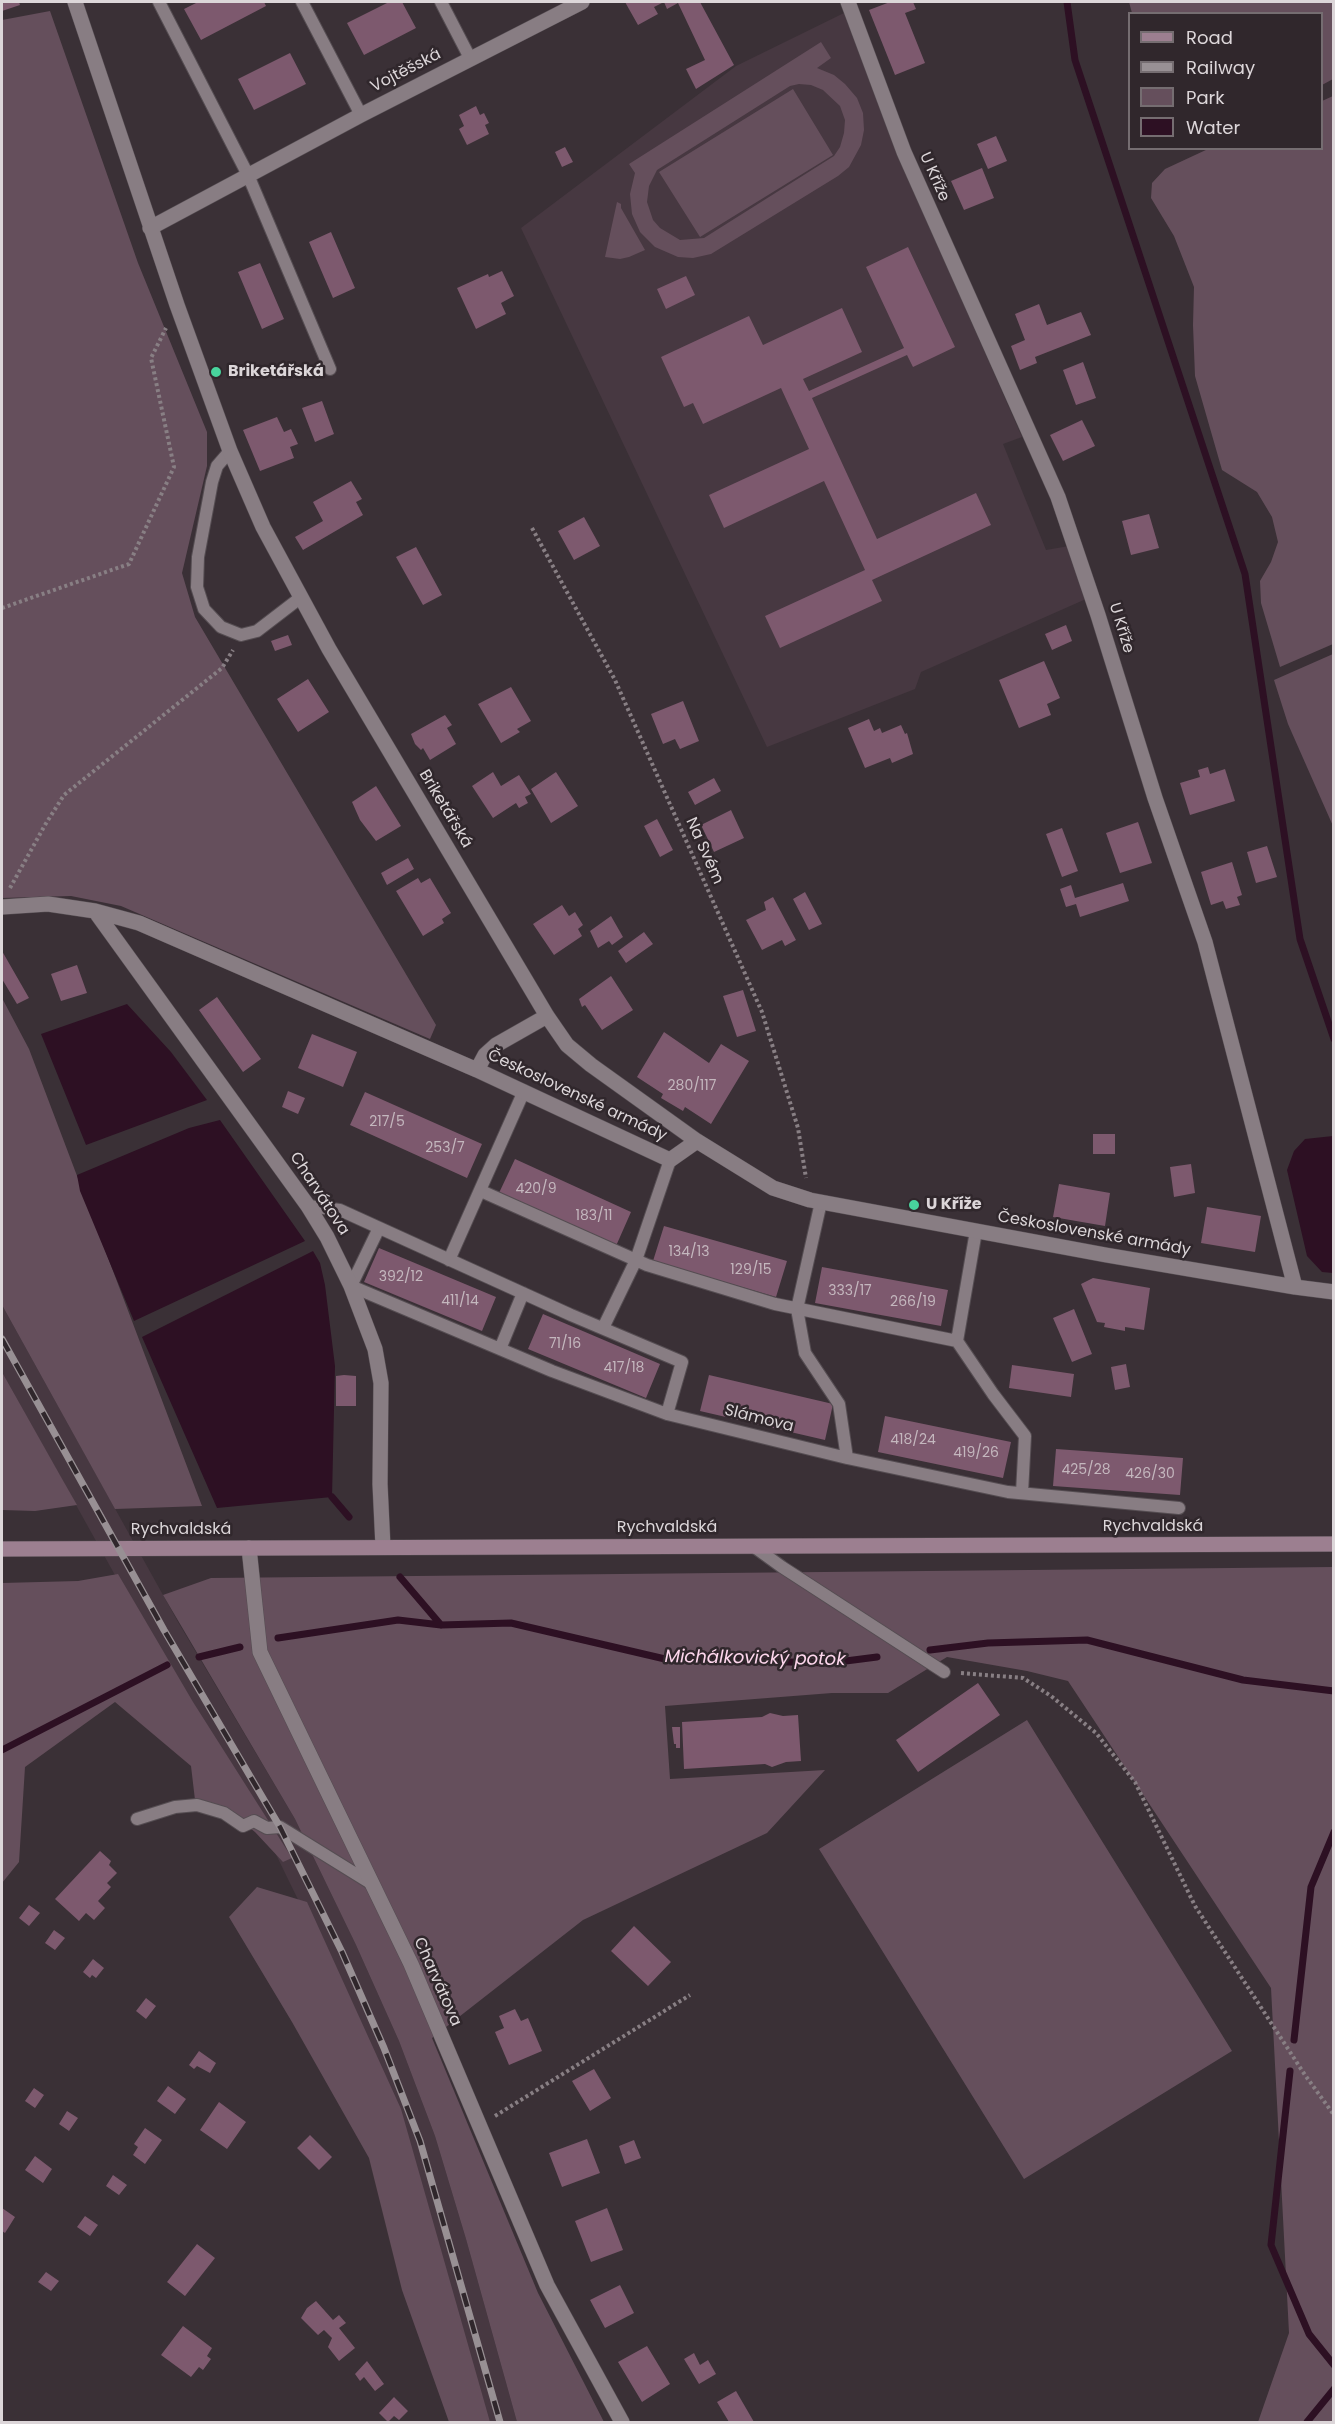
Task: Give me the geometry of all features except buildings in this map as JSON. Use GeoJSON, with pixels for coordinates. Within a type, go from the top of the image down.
{"type":"FeatureCollection","features":[{"type":"Feature","properties":{"kind":"street","name":"Briketářská"},"geometry":{"type":"LineString","coordinates":[[75,2],[150,228],[230,451],[263,527],[300,598],[547,1016],[567,1045],[591,1065],[697,1141]]}},
{"type":"Feature","properties":{"kind":"street","name":"Vojtěšská"},"geometry":{"type":"LineString","coordinates":[[150,228],[361,115],[582,2]]}},
{"type":"Feature","properties":{"kind":"street","name":"U Kříže"},"geometry":{"type":"LineString","coordinates":[[848,2],[904,152],[965,294],[1019,408],[1062,508],[1204,942],[1294,1287]]}},
{"type":"Feature","properties":{"kind":"street","name":"Československé armády"},"geometry":{"type":"LineString","coordinates":[[4,901],[48,904],[95,911],[139,923],[477,1070],[670,1160],[697,1141],[773,1188],[815,1201],[1294,1287],[1334,1292]]}},
{"type":"Feature","properties":{"kind":"street","name":"Charvátova"},"geometry":{"type":"LineString","coordinates":[[95,911],[308,1206],[351,1286],[375,1349],[381,1383],[380,1484],[383,1546]]}},
{"type":"Feature","properties":{"kind":"street"},"geometry":{"type":"LineString","coordinates":[[477,1070],[485,1055],[496,1045],[547,1016]]}},
{"type":"Feature","properties":{"kind":"street","name":"Rychvaldská"},"geometry":{"type":"LineString","coordinates":[[2,1549],[1334,1544]]}},
{"type":"Feature","properties":{"kind":"street","name":"Charvátova"},"geometry":{"type":"LineString","coordinates":[[249,1548],[260,1652],[411,1964],[547,2285],[622,2422]]}},
{"type":"Feature","properties":{"kind":"lane"},"geometry":{"type":"LineString","coordinates":[[159,2],[248,175],[330,369]]}},
{"type":"Feature","properties":{"kind":"lane"},"geometry":{"type":"LineString","coordinates":[[302,2],[361,115]]}},
{"type":"Feature","properties":{"kind":"lane"},"geometry":{"type":"LineString","coordinates":[[441,2],[470,58]]}},
{"type":"Feature","properties":{"kind":"lane"},"geometry":{"type":"LineString","coordinates":[[230,451],[217,466],[212,482],[198,556],[197,586],[204,609],[221,627],[241,635],[257,631],[300,598]]}},
{"type":"Feature","properties":{"kind":"lane"},"geometry":{"type":"LineString","coordinates":[[449,1260],[524,1091]]}},
{"type":"Feature","properties":{"kind":"lane"},"geometry":{"type":"LineString","coordinates":[[603,1328],[636,1260],[670,1160]]}},
{"type":"Feature","properties":{"kind":"lane"},"geometry":{"type":"LineString","coordinates":[[481,1191],[636,1260],[775,1304],[957,1341]]}},
{"type":"Feature","properties":{"kind":"lane"},"geometry":{"type":"LineString","coordinates":[[815,1201],[797,1309],[805,1353],[839,1404],[847,1458]]}},
{"type":"Feature","properties":{"kind":"lane"},"geometry":{"type":"LineString","coordinates":[[308,1206],[340,1210],[682,1362],[667,1414]]}},
{"type":"Feature","properties":{"kind":"lane"},"geometry":{"type":"LineString","coordinates":[[351,1286],[379,1228]]}},
{"type":"Feature","properties":{"kind":"lane"},"geometry":{"type":"LineString","coordinates":[[976,1231],[957,1341],[1025,1436],[1022,1493]]}},
{"type":"Feature","properties":{"kind":"lane","name":"Slámova"},"geometry":{"type":"LineString","coordinates":[[351,1286],[500,1349],[667,1414],[847,1458],[1022,1493],[1179,1508]]}},
{"type":"Feature","properties":{"kind":"lane"},"geometry":{"type":"LineString","coordinates":[[500,1349],[523,1293]]}},
{"type":"Feature","properties":{"kind":"lane"},"geometry":{"type":"LineString","coordinates":[[753,1546],[944,1672]]}},
{"type":"Feature","properties":{"kind":"lane"},"geometry":{"type":"LineString","coordinates":[[137,1819],[175,1807],[197,1806],[224,1813],[243,1826],[254,1821],[267,1828],[280,1827],[372,1884]]}},
{"type":"Feature","properties":{"kind":"path"},"geometry":{"type":"LineString","coordinates":[[2,608],[129,564],[174,467],[151,358],[177,305]]}},
{"type":"Feature","properties":{"kind":"path","name":"Na Svém"},"geometry":{"type":"LineString","coordinates":[[532,528],[615,680],[762,1012],[798,1128],[815,1201]]}},
{"type":"Feature","properties":{"kind":"path"},"geometry":{"type":"LineString","coordinates":[[4,901],[64,795],[222,668],[241,635]]}},
{"type":"Feature","properties":{"kind":"path"},"geometry":{"type":"LineString","coordinates":[[944,1672],[1023,1678],[1051,1696],[1096,1733],[1136,1782],[1195,1906],[1305,2075],[1334,2115]]}},
{"type":"Feature","properties":{"kind":"path"},"geometry":{"type":"LineString","coordinates":[[479,2126],[690,1995]]}},
{"type":"Feature","properties":{"kind":"shaded area"},"geometry":{"type":"Polygon","coordinates":[[[844,13],[898,155],[1022,437],[1003,444],[1046,550],[1069,546],[1086,599],[921,672],[915,689],[767,747],[521,228],[736,66],[844,13]]]}},
{"type":"Feature","properties":{"kind":"shaded area"},"geometry":{"type":"Polygon","coordinates":[[[2,1305],[178,1622],[295,1819],[356,1945],[399,2041],[435,2136],[517,2422],[484,2422],[327,1959],[266,1834],[150,1638],[2,1372],[2,1305]]]}},
{"type":"Feature","properties":{"kind":"green space"},"geometry":{"type":"Polygon","coordinates":[[[1129,2],[1333,2],[1333,79],[1323,84],[1323,12],[1132,12],[1129,2]]]}},
{"type":"Feature","properties":{"kind":"green space"},"geometry":{"type":"Polygon","coordinates":[[[50,11],[138,263],[207,432],[207,466],[182,573],[195,617],[436,1025],[430,1039],[121,906],[71,896],[2,898],[2,20],[50,11]]]}},
{"type":"Feature","properties":{"kind":"green space"},"geometry":{"type":"Polygon","coordinates":[[[821,42],[831,58],[817,68],[834,75],[845,84],[857,98],[863,113],[864,130],[861,145],[849,167],[711,254],[693,258],[678,257],[655,247],[640,232],[632,214],[630,194],[635,173],[629,164],[821,42]],[[811,85],[790,86],[657,170],[649,186],[647,202],[653,220],[660,228],[680,240],[704,238],[834,156],[840,147],[845,120],[840,106],[823,90],[811,85]]]}},
{"type":"Feature","properties":{"kind":"green space"},"geometry":{"type":"Polygon","coordinates":[[[793,89],[833,155],[700,237],[659,172],[793,89]]]}},
{"type":"Feature","properties":{"kind":"green space"},"geometry":{"type":"Polygon","coordinates":[[[1333,96],[1333,644],[1280,667],[1261,603],[1260,581],[1271,562],[1278,542],[1272,517],[1257,492],[1222,470],[1195,376],[1194,287],[1174,236],[1151,198],[1152,183],[1165,169],[1206,150],[1323,150],[1323,101],[1333,96]]]}},
{"type":"Feature","properties":{"kind":"green space"},"geometry":{"type":"Polygon","coordinates":[[[617,202],[621,204],[621,208],[645,250],[620,259],[605,257],[617,202]]]}},
{"type":"Feature","properties":{"kind":"green space"},"geometry":{"type":"Polygon","coordinates":[[[1333,654],[1333,826],[1288,724],[1274,680],[1333,654]]]}},
{"type":"Feature","properties":{"kind":"green space"},"geometry":{"type":"Polygon","coordinates":[[[2,998],[29,1049],[202,1506],[115,1509],[2,1305],[2,998]]]}},
{"type":"Feature","properties":{"kind":"green space"},"geometry":{"type":"Polygon","coordinates":[[[2,1372],[77,1505],[35,1511],[2,1510],[2,1372]]]}},
{"type":"Feature","properties":{"kind":"green space"},"geometry":{"type":"Polygon","coordinates":[[[1333,1567],[1333,2422],[1258,2422],[1289,2333],[1271,1988],[1068,1681],[1027,1671],[947,1657],[888,1693],[832,1693],[665,1706],[670,1779],[825,1770],[767,1833],[583,1920],[432,2038],[538,2293],[604,2422],[517,2422],[435,2136],[399,2041],[295,1819],[163,1595],[211,1578],[1333,1567]]]}},
{"type":"Feature","properties":{"kind":"green space"},"geometry":{"type":"Polygon","coordinates":[[[118,1574],[193,1702],[292,1858],[283,1862],[255,1832],[226,1809],[195,1800],[191,1766],[115,1702],[25,1767],[19,1862],[2,1883],[2,1583],[78,1581],[118,1574]]]}},
{"type":"Feature","properties":{"kind":"green space"},"geometry":{"type":"Polygon","coordinates":[[[1027,1720],[1232,2051],[1024,2179],[819,1849],[1027,1720]]]}},
{"type":"Feature","properties":{"kind":"green space"},"geometry":{"type":"Polygon","coordinates":[[[257,1887],[307,1902],[401,2109],[490,2422],[449,2422],[402,2290],[369,2158],[229,1917],[257,1887]]]}},
{"type":"Feature","properties":{"kind":"water"},"geometry":{"type":"Polygon","coordinates":[[[127,1004],[171,1052],[207,1100],[86,1145],[41,1034],[127,1004]]]}},
{"type":"Feature","properties":{"kind":"water"},"geometry":{"type":"Polygon","coordinates":[[[220,1120],[305,1241],[134,1321],[80,1191],[77,1175],[189,1128],[220,1120]]]}},
{"type":"Feature","properties":{"kind":"water"},"geometry":{"type":"Polygon","coordinates":[[[1334,1136],[1333,1273],[1322,1272],[1307,1256],[1287,1170],[1294,1151],[1305,1139],[1334,1136]]]}},
{"type":"Feature","properties":{"kind":"water"},"geometry":{"type":"Polygon","coordinates":[[[313,1251],[320,1263],[325,1285],[335,1366],[332,1497],[217,1508],[142,1337],[313,1251]]]}},
{"type":"Feature","properties":{"kind":"waterway"},"geometry":{"type":"LineString","coordinates":[[1067,2],[1075,60],[1245,574],[1300,939],[1334,1039]]}},
{"type":"Feature","properties":{"kind":"waterway"},"geometry":{"type":"LineString","coordinates":[[332,1497],[349,1517]]}},
{"type":"Feature","properties":{"kind":"waterway"},"geometry":{"type":"LineString","coordinates":[[400,1577],[441,1625]]}},
{"type":"Feature","properties":{"kind":"waterway","name":"Michálkovický potok"},"geometry":{"type":"LineString","coordinates":[[278,1638],[398,1620],[441,1625],[511,1623],[665,1659],[830,1663],[877,1657]]}},
{"type":"Feature","properties":{"kind":"waterway","name":"Michálkovický potok"},"geometry":{"type":"LineString","coordinates":[[930,1650],[988,1643],[1087,1640],[1243,1680],[1334,1691]]}},
{"type":"Feature","properties":{"kind":"waterway","name":"Michálkovický potok"},"geometry":{"type":"LineString","coordinates":[[199,1657],[240,1647]]}},
{"type":"Feature","properties":{"kind":"waterway","name":"Michálkovický potok"},"geometry":{"type":"LineString","coordinates":[[2,1750],[167,1665]]}},
{"type":"Feature","properties":{"kind":"waterway"},"geometry":{"type":"LineString","coordinates":[[1294,2040],[1311,1887],[1334,1832]]}},
{"type":"Feature","properties":{"kind":"waterway"},"geometry":{"type":"LineString","coordinates":[[1290,2071],[1271,2245],[1309,2334],[1334,2365]]}},
{"type":"Feature","properties":{"kind":"waterway"},"geometry":{"type":"LineString","coordinates":[[1307,2422],[1334,2389]]}},
{"type":"Feature","properties":{"kind":"railway"},"geometry":{"type":"LineString","coordinates":[[2,1339],[164,1630],[280,1827],[342,1952],[384,2048],[420,2141],[500,2422]]}},
{"type":"Feature","properties":{"kind":"place","name":"Briketářská"},"geometry":{"type":"Point","coordinates":[216,372]}},
{"type":"Feature","properties":{"kind":"place","name":"U Kříže"},"geometry":{"type":"Point","coordinates":[914,1205]}}]}
